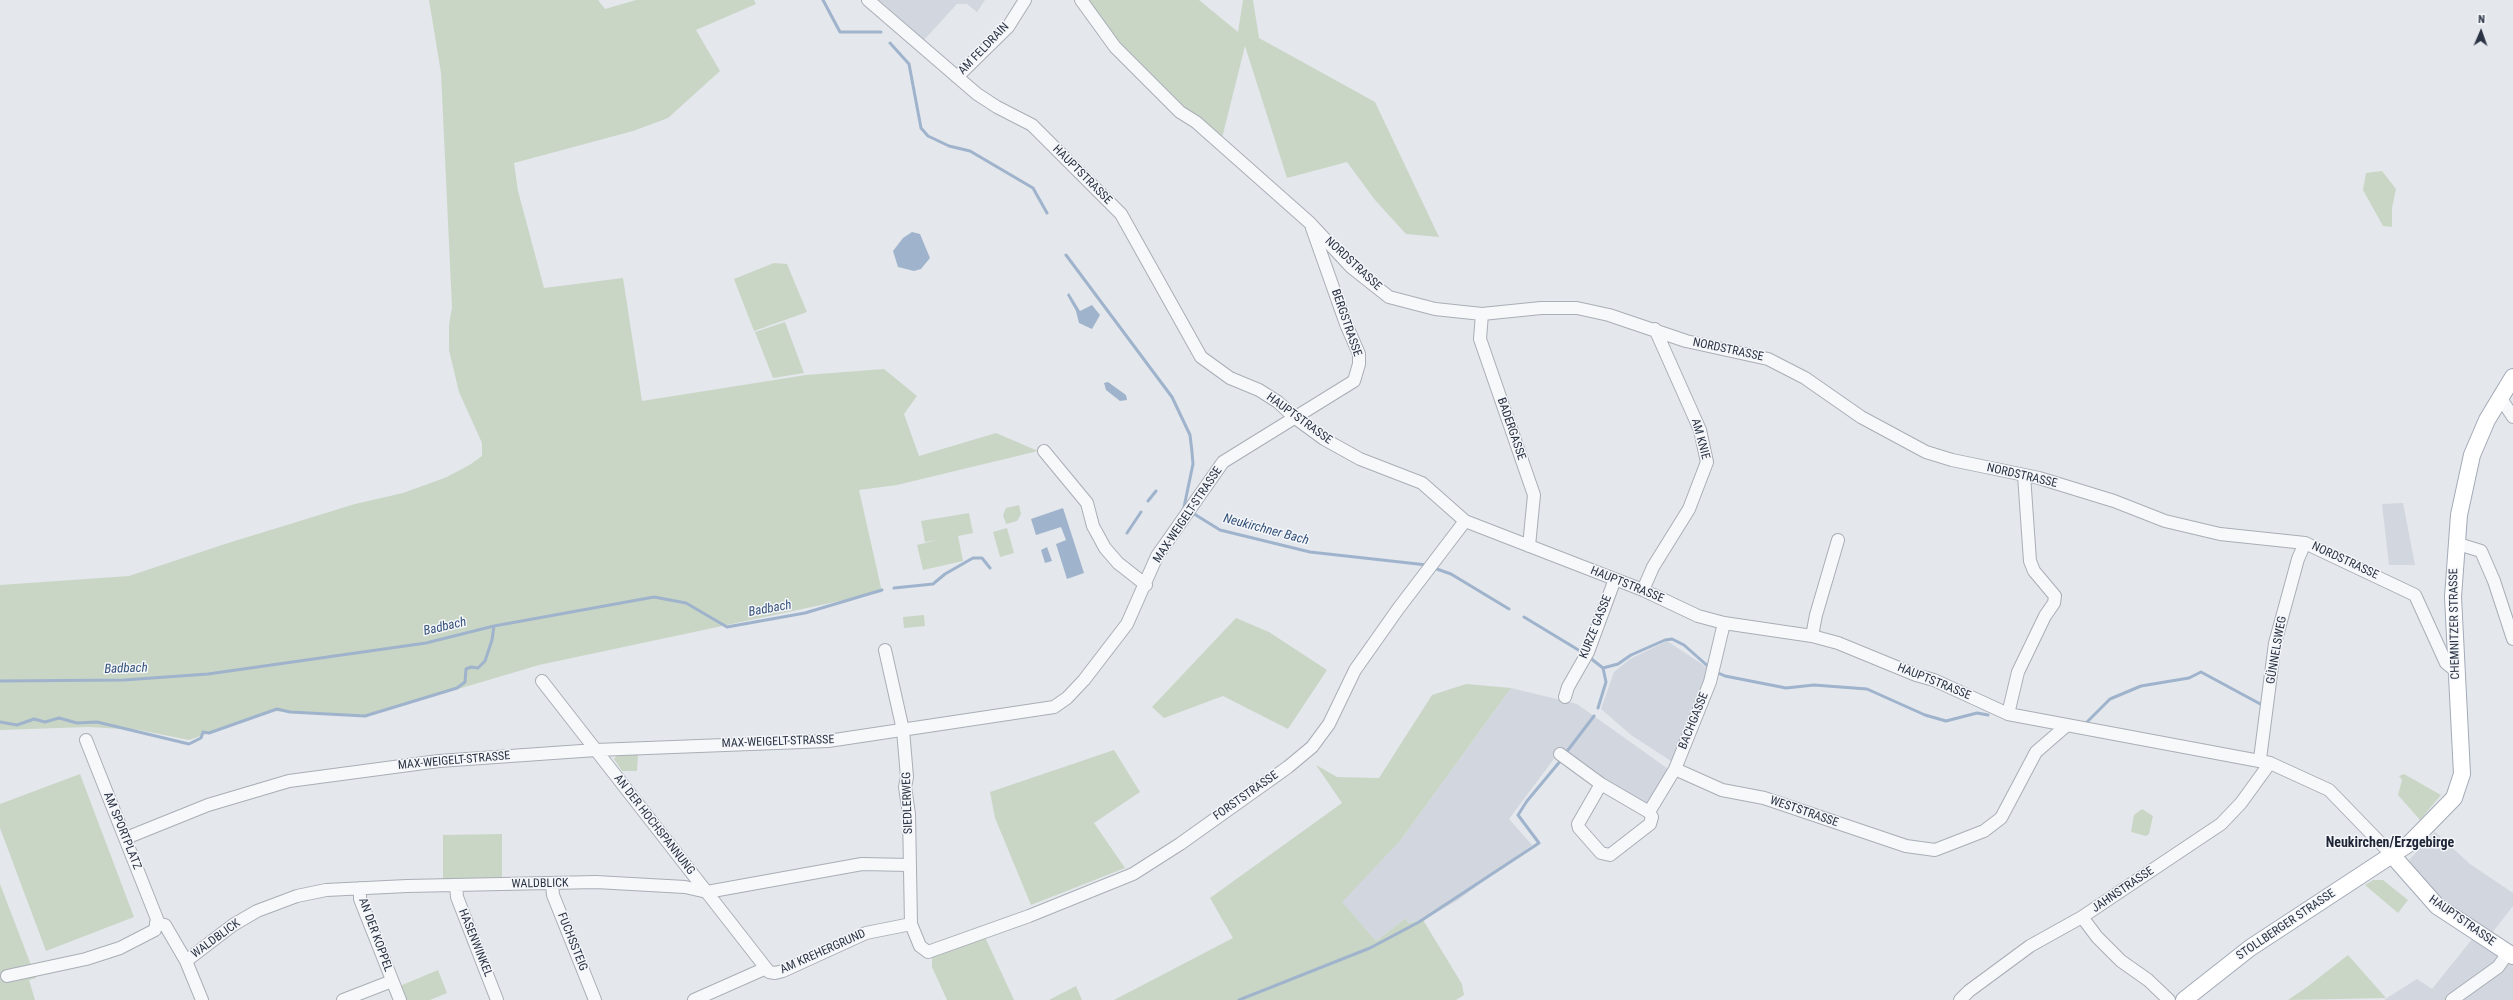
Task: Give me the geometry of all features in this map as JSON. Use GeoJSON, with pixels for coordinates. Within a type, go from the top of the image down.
{"type":"FeatureCollection","features":[{"type":"Feature","properties":{"kind":"main road","name":"CHEMNITZER STRASSE"},"geometry":{"type":"LineString","coordinates":[[2392,854],[2410,843],[2454,798],[2462,774],[2455,670],[2453,597],[2455,542],[2467,472],[2487,420],[2513,377]]}},
{"type":"Feature","properties":{"kind":"main road","name":"HAUPTSTRASSE"},"geometry":{"type":"LineString","coordinates":[[2392,854],[2436,906],[2511,955]]}},
{"type":"Feature","properties":{"kind":"main road","name":"STOLLBERGER STRASSE"},"geometry":{"type":"LineString","coordinates":[[2184,1000],[2250,948],[2392,854]]}},
{"type":"Feature","properties":{"kind":"street","name":"HAUPTSTRASSE"},"geometry":{"type":"LineString","coordinates":[[868,0],[957,77],[997,107],[1032,125],[1121,214],[1201,357],[1230,378],[1259,390],[1278,402],[1294,417],[1324,439],[1360,459],[1422,483],[1465,521],[1643,590],[1698,616],[1724,623],[1812,636],[1838,643],[1934,680],[2008,714],[2066,726],[2265,761],[2329,790],[2392,854]]}},
{"type":"Feature","properties":{"kind":"street","name":"AM FELDRAIN"},"geometry":{"type":"LineString","coordinates":[[957,77],[1008,27],[1025,0]]}},
{"type":"Feature","properties":{"kind":"street","name":"NORDSTRASSE"},"geometry":{"type":"LineString","coordinates":[[1081,0],[1115,48],[1180,112],[1196,122],[1310,223],[1351,267],[1389,297],[1435,309],[1482,314],[1541,308],[1577,308],[1655,329],[1686,341],[1768,359],[1804,378],[1861,417],[1926,452],[1952,460],[2024,475],[2114,501],[2165,521],[2220,534],[2306,543],[2415,595],[2446,663],[2455,670]]}},
{"type":"Feature","properties":{"kind":"street","name":"BERGSTRASSE"},"geometry":{"type":"LineString","coordinates":[[1294,417],[1347,387],[1354,381],[1359,364],[1359,354],[1346,324],[1310,223]]}},
{"type":"Feature","properties":{"kind":"street","name":"BADERGASSE"},"geometry":{"type":"LineString","coordinates":[[1482,314],[1480,339],[1534,495],[1529,546]]}},
{"type":"Feature","properties":{"kind":"street","name":"AM KNIE"},"geometry":{"type":"LineString","coordinates":[[1643,590],[1653,567],[1688,509],[1707,462],[1697,423],[1655,329]]}},
{"type":"Feature","properties":{"kind":"street"},"geometry":{"type":"LineString","coordinates":[[2500,397],[2513,417]]}},
{"type":"Feature","properties":{"kind":"street","name":"MAX-WEIGELT-STRASSE"},"geometry":{"type":"LineString","coordinates":[[126,838],[208,805],[289,781],[439,761],[596,750],[828,741],[1054,707],[1067,698],[1084,680],[1127,624],[1146,585],[1157,556],[1223,462],[1273,433],[1294,417]]}},
{"type":"Feature","properties":{"kind":"street"},"geometry":{"type":"LineString","coordinates":[[1044,452],[1087,503],[1093,526],[1105,548],[1118,563],[1146,585]]}},
{"type":"Feature","properties":{"kind":"street"},"geometry":{"type":"LineString","coordinates":[[2008,714],[2018,672],[2036,634],[2054,603],[2055,596],[2034,571],[2030,561],[2024,475]]}},
{"type":"Feature","properties":{"kind":"street","name":"FORSTSTRASSE"},"geometry":{"type":"LineString","coordinates":[[928,952],[1029,916],[1133,874],[1180,844],[1288,767],[1312,747],[1330,724],[1355,670],[1398,609],[1465,521]]}},
{"type":"Feature","properties":{"kind":"street"},"geometry":{"type":"LineString","coordinates":[[1812,636],[1816,615],[1838,540]]}},
{"type":"Feature","properties":{"kind":"street"},"geometry":{"type":"LineString","coordinates":[[2455,542],[2481,551],[2494,581],[2513,639]]}},
{"type":"Feature","properties":{"kind":"street","name":"GÜNNELSWEG"},"geometry":{"type":"LineString","coordinates":[[2265,761],[2275,643],[2298,559],[2306,543]]}},
{"type":"Feature","properties":{"kind":"street","name":"KURZE GASSE"},"geometry":{"type":"LineString","coordinates":[[1565,697],[1568,687],[1586,655],[1615,579]]}},
{"type":"Feature","properties":{"kind":"street","name":"BACHGASSE"},"geometry":{"type":"LineString","coordinates":[[1601,784],[1578,824],[1579,828],[1601,853],[1610,855],[1650,824],[1652,817],[1649,812],[1675,768],[1714,671],[1724,623]]}},
{"type":"Feature","properties":{"kind":"street","name":"SIEDLERWEG"},"geometry":{"type":"LineString","coordinates":[[885,650],[903,730],[907,777],[905,787],[909,814],[911,924],[920,946],[928,952]]}},
{"type":"Feature","properties":{"kind":"street","name":"AN DER HOCHSPANNUNG"},"geometry":{"type":"LineString","coordinates":[[542,681],[707,892],[764,969]]}},
{"type":"Feature","properties":{"kind":"street","name":"WESTSTRASSE"},"geometry":{"type":"LineString","coordinates":[[1675,768],[1722,790],[1764,798],[1901,845],[1935,850],[1984,831],[2001,818],[2036,752],[2066,726]]}},
{"type":"Feature","properties":{"kind":"street","name":"AM SPORTPLATZ"},"geometry":{"type":"LineString","coordinates":[[86,740],[126,838],[156,923]]}},
{"type":"Feature","properties":{"kind":"street"},"geometry":{"type":"LineString","coordinates":[[1564,757],[1601,784],[1649,812]]}},
{"type":"Feature","properties":{"kind":"street","name":"JAHNSTRASSE"},"geometry":{"type":"LineString","coordinates":[[1960,1000],[1969,991],[2030,946],[2082,917],[2221,824],[2241,803],[2265,761]]}},
{"type":"Feature","properties":{"kind":"street","name":"WALDBLICK"},"geometry":{"type":"LineString","coordinates":[[186,961],[233,925],[275,903],[311,893],[360,888],[619,882],[685,887],[707,892],[862,864],[909,864]]}},
{"type":"Feature","properties":{"kind":"street","name":"FUCHSSTEIG"},"geometry":{"type":"LineString","coordinates":[[552,884],[553,895],[595,1000]]}},
{"type":"Feature","properties":{"kind":"street","name":"HASENWINKEL"},"geometry":{"type":"LineString","coordinates":[[456,885],[456,897],[497,1000]]}},
{"type":"Feature","properties":{"kind":"street","name":"AN DER KOPPEL"},"geometry":{"type":"LineString","coordinates":[[360,888],[360,899],[400,1000]]}},
{"type":"Feature","properties":{"kind":"street"},"geometry":{"type":"LineString","coordinates":[[2082,917],[2097,937],[2121,961],[2148,980],[2169,1000]]}},
{"type":"Feature","properties":{"kind":"street"},"geometry":{"type":"LineString","coordinates":[[7,976],[86,959],[120,948],[155,930],[156,923],[165,925],[186,961],[202,1000]]}},
{"type":"Feature","properties":{"kind":"street","name":"AM KREHERGRUND"},"geometry":{"type":"LineString","coordinates":[[694,1000],[764,969],[775,974],[866,933],[911,924]]}},
{"type":"Feature","properties":{"kind":"street"},"geometry":{"type":"LineString","coordinates":[[2452,1000],[2498,967],[2511,955]]}},
{"type":"Feature","properties":{"kind":"street","name":"AN DER KOPPEL"},"geometry":{"type":"LineString","coordinates":[[343,1000],[392,981]]}},
{"type":"Feature","properties":{"kind":"shaded area"},"geometry":{"type":"Polygon","coordinates":[[[879,0],[985,0],[977,12],[967,4],[957,4],[924,40],[879,0]]]}},
{"type":"Feature","properties":{"kind":"shaded area"},"geometry":{"type":"Polygon","coordinates":[[[2403,503],[2415,565],[2389,565],[2382,504],[2403,503]]]}},
{"type":"Feature","properties":{"kind":"shaded area"},"geometry":{"type":"Polygon","coordinates":[[[1667,641],[1711,670],[1674,763],[1631,735],[1601,709],[1614,672],[1630,659],[1667,641]]]}},
{"type":"Feature","properties":{"kind":"shaded area"},"geometry":{"type":"Polygon","coordinates":[[[1511,688],[1577,704],[1671,771],[1646,806],[1559,752],[1509,819],[1532,845],[1458,900],[1423,920],[1408,923],[1406,918],[1376,941],[1341,902],[1400,841],[1511,688]]]}},
{"type":"Feature","properties":{"kind":"shaded area"},"geometry":{"type":"Polygon","coordinates":[[[2435,832],[2470,864],[2513,893],[2513,906],[2492,933],[2428,888],[2409,860],[2435,832]]]}},
{"type":"Feature","properties":{"kind":"shaded area"},"geometry":{"type":"Polygon","coordinates":[[[2473,938],[2513,964],[2513,1000],[2384,1000],[2417,979],[2432,989],[2473,938]]]}},
{"type":"Feature","properties":{"kind":"green space"},"geometry":{"type":"Polygon","coordinates":[[[429,0],[598,0],[605,9],[636,0],[754,0],[756,4],[696,30],[720,71],[668,118],[633,131],[514,163],[518,191],[544,288],[623,278],[642,401],[806,375],[884,369],[917,396],[904,414],[919,456],[996,433],[1038,451],[897,485],[859,490],[882,592],[539,665],[367,716],[272,711],[189,740],[139,730],[89,727],[0,730],[0,585],[129,576],[225,544],[355,504],[403,493],[447,477],[471,464],[482,456],[482,443],[459,392],[449,350],[449,325],[452,307],[441,73],[429,0]]]}},
{"type":"Feature","properties":{"kind":"green space"},"geometry":{"type":"Polygon","coordinates":[[[1084,0],[1199,0],[1238,32],[1243,0],[1253,0],[1259,38],[1375,102],[1439,237],[1406,234],[1375,200],[1347,162],[1287,178],[1245,46],[1222,138],[1166,94],[1120,47],[1084,0]]]}},
{"type":"Feature","properties":{"kind":"green space"},"geometry":{"type":"Polygon","coordinates":[[[2382,171],[2396,189],[2392,208],[2392,227],[2383,226],[2363,190],[2366,173],[2382,171]]]}},
{"type":"Feature","properties":{"kind":"green space"},"geometry":{"type":"Polygon","coordinates":[[[774,263],[787,264],[807,312],[754,331],[734,279],[774,263]]]}},
{"type":"Feature","properties":{"kind":"green space"},"geometry":{"type":"Polygon","coordinates":[[[785,322],[804,373],[773,378],[755,332],[785,322]]]}},
{"type":"Feature","properties":{"kind":"green space"},"geometry":{"type":"Polygon","coordinates":[[[1019,505],[1021,514],[1017,521],[1006,524],[1003,515],[1006,508],[1019,505]]]}},
{"type":"Feature","properties":{"kind":"green space"},"geometry":{"type":"Polygon","coordinates":[[[969,513],[973,533],[958,536],[963,561],[923,570],[917,545],[937,540],[925,542],[921,521],[969,513]]]}},
{"type":"Feature","properties":{"kind":"green space"},"geometry":{"type":"Polygon","coordinates":[[[1007,528],[1014,553],[1000,557],[993,532],[1007,528]]]}},
{"type":"Feature","properties":{"kind":"green space"},"geometry":{"type":"Polygon","coordinates":[[[924,615],[925,626],[904,628],[903,617],[924,615]]]}},
{"type":"Feature","properties":{"kind":"green space"},"geometry":{"type":"Polygon","coordinates":[[[1236,618],[1269,632],[1327,670],[1288,729],[1223,696],[1164,718],[1152,707],[1236,618]]]}},
{"type":"Feature","properties":{"kind":"green space"},"geometry":{"type":"Polygon","coordinates":[[[1466,684],[1511,688],[1400,841],[1342,902],[1376,941],[1406,918],[1408,923],[1423,920],[1462,984],[1464,995],[1456,1000],[1114,1000],[1233,938],[1210,898],[1342,803],[1316,765],[1337,777],[1379,778],[1432,695],[1466,684]]]}},
{"type":"Feature","properties":{"kind":"green space"},"geometry":{"type":"Polygon","coordinates":[[[1114,750],[1140,792],[1094,823],[1125,868],[1031,905],[995,818],[990,792],[1114,750]]]}},
{"type":"Feature","properties":{"kind":"green space"},"geometry":{"type":"Polygon","coordinates":[[[618,754],[638,754],[637,771],[622,771],[614,759],[618,754]]]}},
{"type":"Feature","properties":{"kind":"green space"},"geometry":{"type":"Polygon","coordinates":[[[80,774],[134,917],[46,951],[0,828],[0,804],[80,774]]]}},
{"type":"Feature","properties":{"kind":"green space"},"geometry":{"type":"Polygon","coordinates":[[[2404,774],[2441,795],[2420,820],[2398,795],[2402,780],[2399,776],[2404,774]]]}},
{"type":"Feature","properties":{"kind":"green space"},"geometry":{"type":"Polygon","coordinates":[[[2142,809],[2153,816],[2149,834],[2146,836],[2131,832],[2134,815],[2142,809]]]}},
{"type":"Feature","properties":{"kind":"green space"},"geometry":{"type":"Polygon","coordinates":[[[502,834],[502,879],[443,881],[443,835],[502,834]]]}},
{"type":"Feature","properties":{"kind":"green space"},"geometry":{"type":"Polygon","coordinates":[[[2373,880],[2383,880],[2408,900],[2398,913],[2365,885],[2373,880]]]}},
{"type":"Feature","properties":{"kind":"green space"},"geometry":{"type":"Polygon","coordinates":[[[0,884],[36,978],[29,980],[35,1000],[0,1000],[0,884]]]}},
{"type":"Feature","properties":{"kind":"green space"},"geometry":{"type":"Polygon","coordinates":[[[985,937],[1014,1000],[947,1000],[932,967],[932,957],[985,937]]]}},
{"type":"Feature","properties":{"kind":"green space"},"geometry":{"type":"Polygon","coordinates":[[[2348,955],[2386,998],[2288,1000],[2307,987],[2348,955]]]}},
{"type":"Feature","properties":{"kind":"green space"},"geometry":{"type":"Polygon","coordinates":[[[438,970],[447,993],[430,1000],[400,1000],[395,988],[438,970]]]}},
{"type":"Feature","properties":{"kind":"green space"},"geometry":{"type":"Polygon","coordinates":[[[1076,986],[1082,1000],[1049,1000],[1076,986]]]}},
{"type":"Feature","properties":{"kind":"water"},"geometry":{"type":"Polygon","coordinates":[[[912,232],[920,234],[930,258],[921,269],[914,271],[898,267],[893,251],[903,238],[912,232]]]}},
{"type":"Feature","properties":{"kind":"water"},"geometry":{"type":"Polygon","coordinates":[[[1069,293],[1080,311],[1092,305],[1100,315],[1092,329],[1079,323],[1076,311],[1067,295],[1069,293]]]}},
{"type":"Feature","properties":{"kind":"water"},"geometry":{"type":"Polygon","coordinates":[[[1108,382],[1126,395],[1127,400],[1120,401],[1106,390],[1104,383],[1108,382]]]}},
{"type":"Feature","properties":{"kind":"water"},"geometry":{"type":"Polygon","coordinates":[[[1063,508],[1084,573],[1067,579],[1056,544],[1066,540],[1061,527],[1036,535],[1031,519],[1063,508]]]}},
{"type":"Feature","properties":{"kind":"water"},"geometry":{"type":"Polygon","coordinates":[[[1047,547],[1052,561],[1045,563],[1041,550],[1047,547]]]}},
{"type":"Feature","properties":{"kind":"waterway","name":"Neukirchner Bach"},"geometry":{"type":"LineString","coordinates":[[823,0],[840,32],[881,32]]}},
{"type":"Feature","properties":{"kind":"waterway","name":"Neukirchner Bach"},"geometry":{"type":"LineString","coordinates":[[890,43],[909,64],[921,128],[928,136],[949,146],[970,151],[1033,188],[1047,213]]}},
{"type":"Feature","properties":{"kind":"waterway","name":"Neukirchner Bach"},"geometry":{"type":"LineString","coordinates":[[1066,255],[1172,397],[1190,435],[1193,464],[1184,507],[1187,509]]}},
{"type":"Feature","properties":{"kind":"waterway"},"geometry":{"type":"LineString","coordinates":[[1148,501],[1156,491]]}},
{"type":"Feature","properties":{"kind":"waterway"},"geometry":{"type":"LineString","coordinates":[[1127,533],[1141,512]]}},
{"type":"Feature","properties":{"kind":"waterway","name":"Neukirchner Bach"},"geometry":{"type":"LineString","coordinates":[[1191,512],[1220,530],[1310,552],[1427,565]]}},
{"type":"Feature","properties":{"kind":"waterway"},"geometry":{"type":"LineString","coordinates":[[894,588],[933,584],[945,574],[973,558],[982,558],[990,568]]}},
{"type":"Feature","properties":{"kind":"waterway","name":"Neukirchner Bach"},"geometry":{"type":"LineString","coordinates":[[1434,568],[1451,574],[1509,609]]}},
{"type":"Feature","properties":{"kind":"waterway","name":"Badbach"},"geometry":{"type":"LineString","coordinates":[[0,681],[124,680],[208,674],[426,643],[494,626],[654,597],[686,603],[727,627],[805,613],[882,590]]}},
{"type":"Feature","properties":{"kind":"waterway","name":"Neukirchner Bach"},"geometry":{"type":"LineString","coordinates":[[1524,617],[1585,654]]}},
{"type":"Feature","properties":{"kind":"waterway"},"geometry":{"type":"LineString","coordinates":[[0,722],[17,725],[34,719],[45,722],[59,718],[77,723],[97,722],[189,744],[201,738],[203,732],[209,733],[277,709],[290,712],[365,716],[457,688],[465,682],[466,669],[471,667],[478,668],[485,661],[492,640],[494,626]]}},
{"type":"Feature","properties":{"kind":"waterway","name":"Neukirchner Bach"},"geometry":{"type":"LineString","coordinates":[[1589,657],[1603,668],[1618,664],[1631,655],[1665,640],[1672,639],[1684,645],[1710,668]]}},
{"type":"Feature","properties":{"kind":"waterway"},"geometry":{"type":"LineString","coordinates":[[1598,708],[1606,682],[1603,668]]}},
{"type":"Feature","properties":{"kind":"waterway","name":"Neukirchner Bach"},"geometry":{"type":"LineString","coordinates":[[1716,672],[1725,676],[1786,688],[1814,685],[1867,689],[1925,715],[1946,721],[1977,713],[1988,715]]}},
{"type":"Feature","properties":{"kind":"waterway"},"geometry":{"type":"LineString","coordinates":[[2086,723],[2110,699],[2141,686],[2189,678],[2201,672],[2264,706]]}},
{"type":"Feature","properties":{"kind":"waterway"},"geometry":{"type":"LineString","coordinates":[[1565,754],[1594,716]]}},
{"type":"Feature","properties":{"kind":"waterway"},"geometry":{"type":"LineString","coordinates":[[1239,1000],[1370,948],[1419,922],[1539,843],[1518,815],[1527,801],[1562,759]]}},
{"type":"Feature","properties":{"kind":"district","name":"Neukirchen/Erzgebirge"},"geometry":{"type":"Point","coordinates":[2390,843]}}]}
